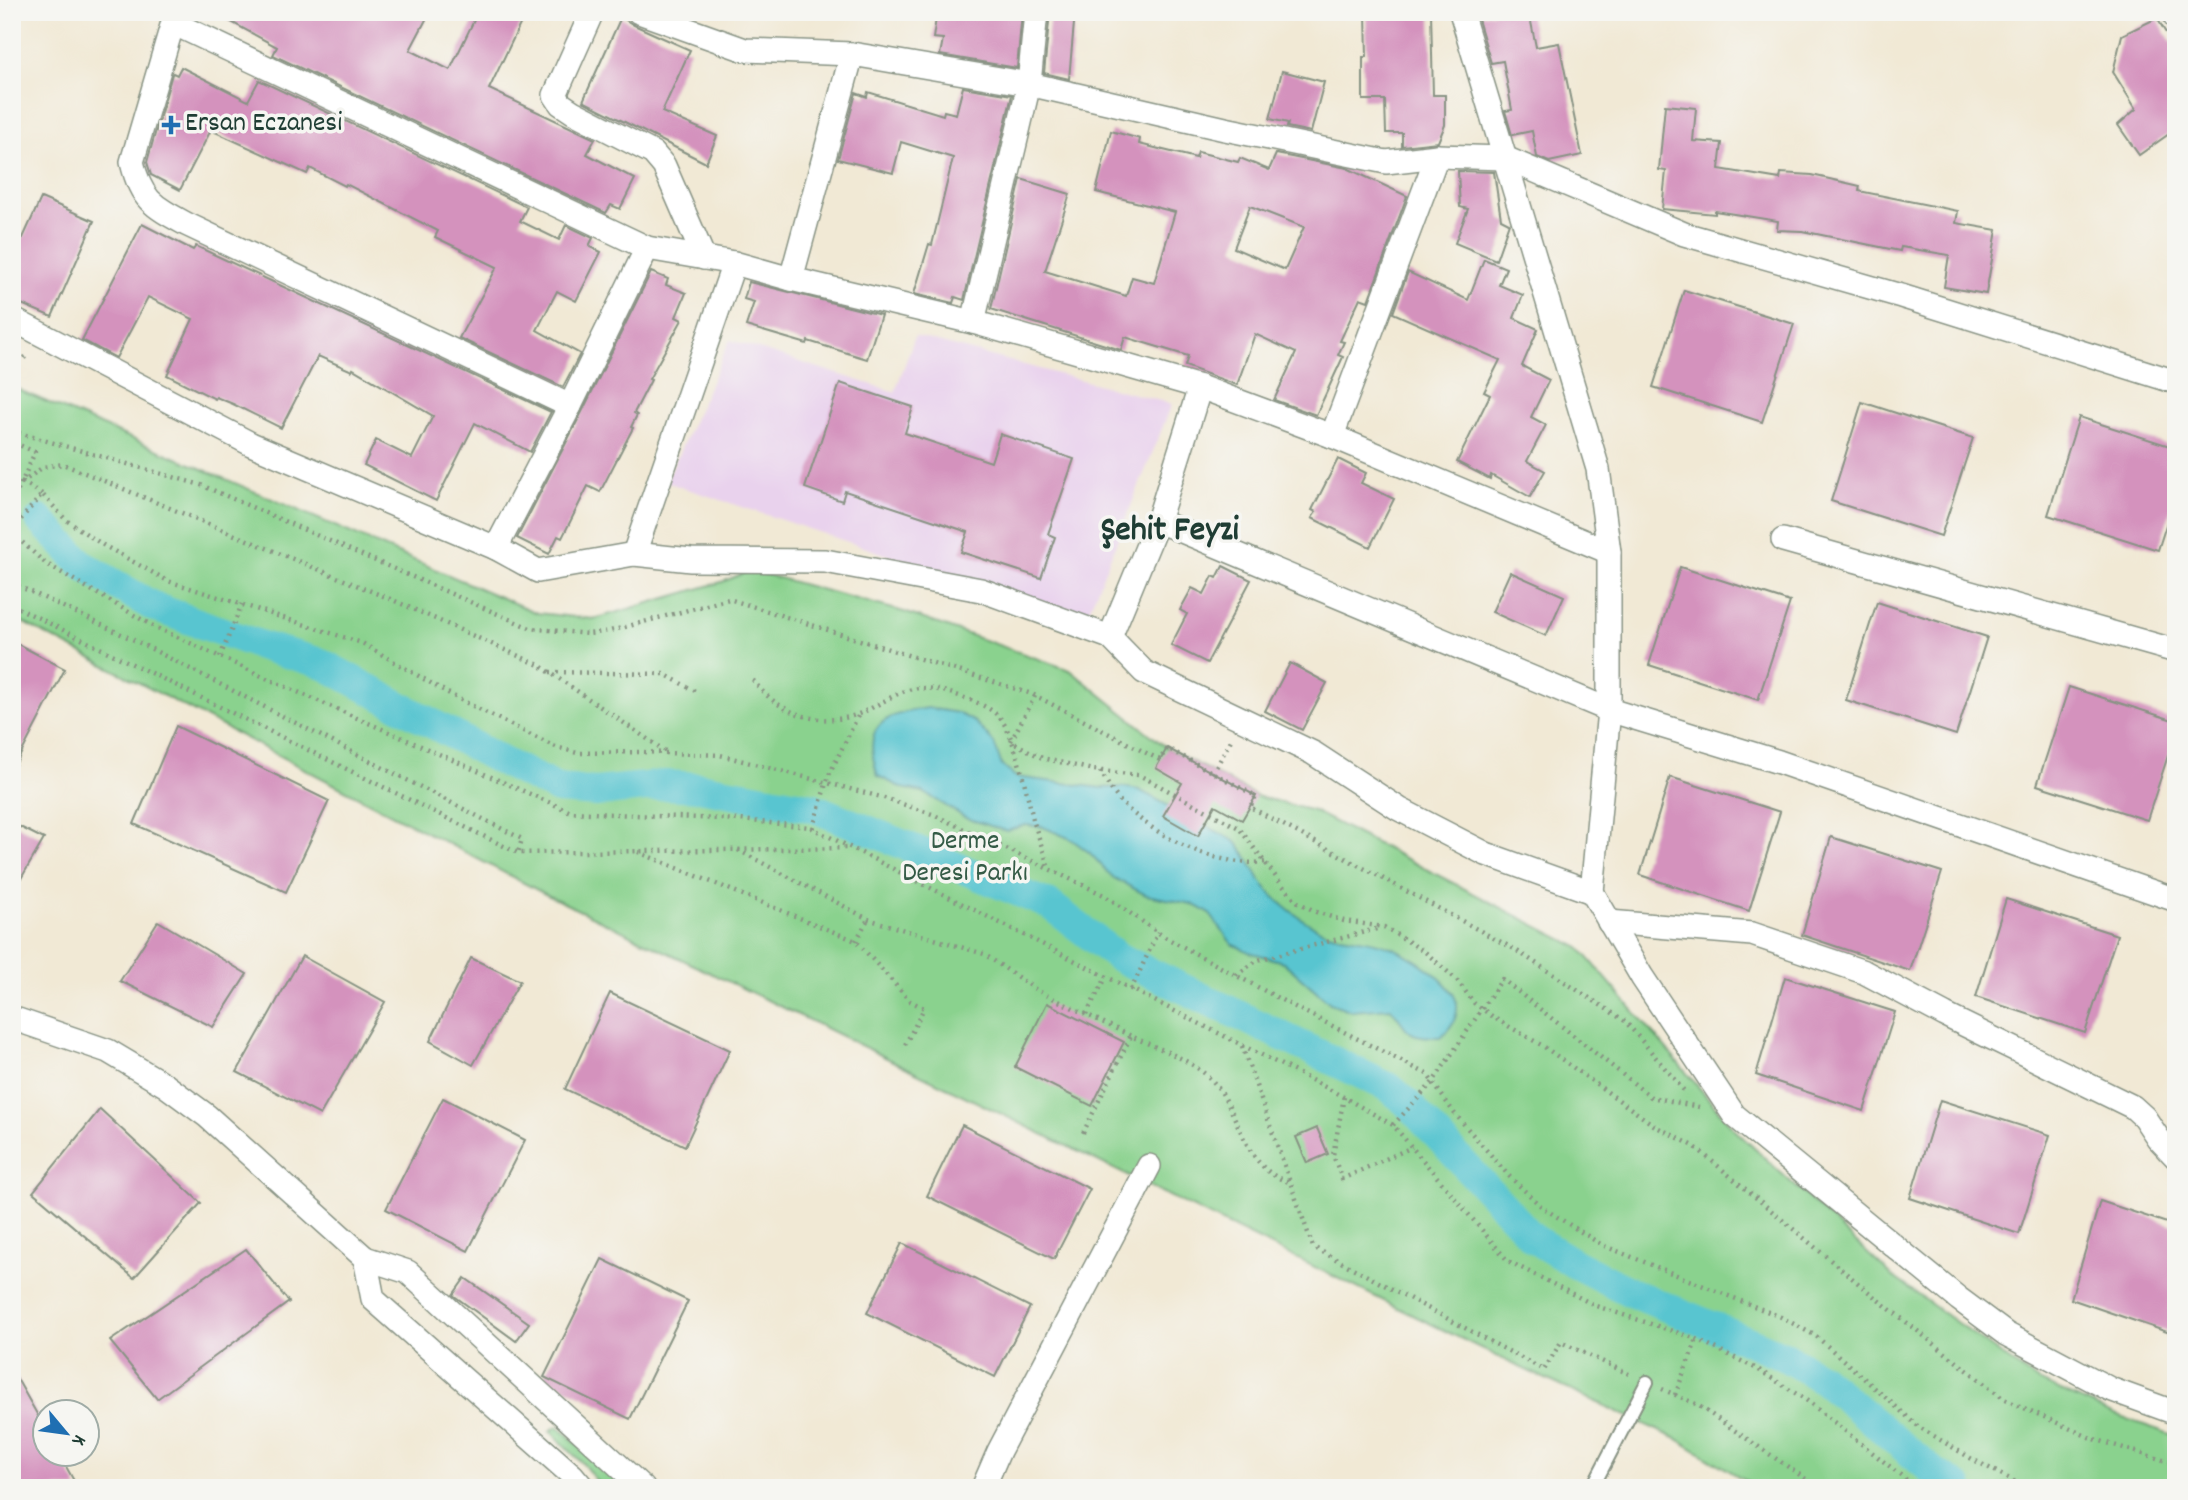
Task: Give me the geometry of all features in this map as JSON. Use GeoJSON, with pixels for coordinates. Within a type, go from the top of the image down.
{"type":"FeatureCollection","features":[{"type":"Feature","properties":{"kind":"street"},"geometry":{"type":"LineString","coordinates":[[592,12],[555,95],[561,104],[573,112],[653,153],[664,166],[704,258]]}},
{"type":"Feature","properties":{"kind":"street"},"geometry":{"type":"LineString","coordinates":[[639,12],[745,50],[852,54],[1029,84],[1225,129],[1386,162],[1437,156],[1505,158],[1684,234],[1901,296],[2176,382]]}},
{"type":"Feature","properties":{"kind":"street"},"geometry":{"type":"LineString","coordinates":[[974,322],[1029,84],[1036,12]]}},
{"type":"Feature","properties":{"kind":"street"},"geometry":{"type":"LineString","coordinates":[[1461,12],[1598,469],[1609,552],[1609,710],[1592,892],[1642,977],[1734,1115],[1948,1290],[2006,1334],[2110,1389],[2176,1413]]}},
{"type":"Feature","properties":{"kind":"street"},"geometry":{"type":"LineString","coordinates":[[2172,12],[2176,18]]}},
{"type":"Feature","properties":{"kind":"street"},"geometry":{"type":"LineString","coordinates":[[570,406],[186,224],[165,213],[147,198],[137,184],[132,162],[174,17],[647,248],[734,262],[791,279],[974,322],[1200,387],[1332,436],[1609,552]]}},
{"type":"Feature","properties":{"kind":"street"},"geometry":{"type":"LineString","coordinates":[[791,279],[852,54]]}},
{"type":"Feature","properties":{"kind":"street"},"geometry":{"type":"LineString","coordinates":[[1332,436],[1437,156]]}},
{"type":"Feature","properties":{"kind":"street"},"geometry":{"type":"LineString","coordinates":[[496,548],[570,406],[647,248]]}},
{"type":"Feature","properties":{"kind":"street"},"geometry":{"type":"LineString","coordinates":[[634,554],[734,262]]}},
{"type":"Feature","properties":{"kind":"street"},"geometry":{"type":"LineString","coordinates":[[12,319],[251,444],[496,548],[538,571],[634,554],[691,560],[825,561],[981,590],[1110,637],[1144,672],[1313,753],[1399,809],[1486,854],[1592,892]]}},
{"type":"Feature","properties":{"kind":"street"},"geometry":{"type":"LineString","coordinates":[[1110,637],[1158,521],[1200,387]]}},
{"type":"Feature","properties":{"kind":"street"},"geometry":{"type":"LineString","coordinates":[[1158,521],[1609,710],[1779,762],[2176,900]]}},
{"type":"Feature","properties":{"kind":"street"},"geometry":{"type":"LineString","coordinates":[[1783,540],[2176,652]]}},
{"type":"Feature","properties":{"kind":"street"},"geometry":{"type":"LineString","coordinates":[[1609,922],[1752,934],[1864,972],[2133,1107],[2176,1157]]}},
{"type":"Feature","properties":{"kind":"street"},"geometry":{"type":"LineString","coordinates":[[12,1018],[108,1051],[165,1085],[207,1116],[365,1258],[408,1272],[643,1488]]}},
{"type":"Feature","properties":{"kind":"street"},"geometry":{"type":"LineString","coordinates":[[983,1488],[1062,1330],[1149,1166]]}},
{"type":"Feature","properties":{"kind":"street"},"geometry":{"type":"LineString","coordinates":[[365,1258],[373,1298],[562,1466],[583,1488]]}},
{"type":"Feature","properties":{"kind":"lane"},"geometry":{"type":"LineString","coordinates":[[1592,1488],[1647,1382]]}},
{"type":"Feature","properties":{"kind":"path"},"geometry":{"type":"LineString","coordinates":[[12,431],[201,485],[530,628],[588,634],[610,631],[729,599],[1035,696],[1160,760],[1167,748],[1256,796],[1250,807],[1514,949],[1625,1021],[1698,1107]]}},
{"type":"Feature","properties":{"kind":"path"},"geometry":{"type":"LineString","coordinates":[[12,450],[15,443],[35,452],[12,504]]}},
{"type":"Feature","properties":{"kind":"path"},"geometry":{"type":"LineString","coordinates":[[23,482],[43,467],[63,464],[395,601],[539,665],[669,753]]}},
{"type":"Feature","properties":{"kind":"path"},"geometry":{"type":"LineString","coordinates":[[23,482],[42,494],[66,520],[103,545],[168,581],[362,643],[453,696],[553,746],[577,753],[720,755],[827,783],[932,814],[1104,895],[1158,933],[1427,1074],[1455,1114],[1500,1166],[1543,1208],[1602,1245],[1781,1317],[1816,1336],[1919,1427],[1972,1460],[2027,1488]]}},
{"type":"Feature","properties":{"kind":"path"},"geometry":{"type":"LineString","coordinates":[[42,494],[12,532],[45,563],[151,625],[571,812],[740,820],[814,827],[1105,978],[1344,1097],[1394,1124],[1508,1261],[1597,1306],[1697,1339],[1759,1370],[1806,1400],[1917,1488]]}},
{"type":"Feature","properties":{"kind":"path"},"geometry":{"type":"LineString","coordinates":[[12,583],[134,640],[522,839],[518,853]]}},
{"type":"Feature","properties":{"kind":"path"},"geometry":{"type":"LineString","coordinates":[[12,605],[518,853],[851,848]]}},
{"type":"Feature","properties":{"kind":"path"},"geometry":{"type":"LineString","coordinates":[[220,656],[241,605]]}},
{"type":"Feature","properties":{"kind":"path"},"geometry":{"type":"LineString","coordinates":[[549,672],[664,674],[695,691]]}},
{"type":"Feature","properties":{"kind":"path"},"geometry":{"type":"LineString","coordinates":[[753,680],[773,702],[801,716],[822,720],[860,713],[902,692],[919,688],[944,690],[975,701],[1000,717],[1011,741],[1049,870]]}},
{"type":"Feature","properties":{"kind":"path"},"geometry":{"type":"LineString","coordinates":[[1011,741],[1035,696]]}},
{"type":"Feature","properties":{"kind":"path"},"geometry":{"type":"LineString","coordinates":[[814,827],[827,783],[860,713]]}},
{"type":"Feature","properties":{"kind":"path"},"geometry":{"type":"LineString","coordinates":[[1213,773],[1242,719]]}},
{"type":"Feature","properties":{"kind":"path"},"geometry":{"type":"LineString","coordinates":[[1011,741],[1042,758],[1100,771],[1139,775],[1239,828],[1298,902],[1316,912],[1344,921],[1384,927],[1424,951],[1457,980],[1474,1003],[1482,1009],[1543,1045],[1655,1126],[1694,1146],[1887,1307],[2004,1399],[2091,1438],[2176,1464]]}},
{"type":"Feature","properties":{"kind":"path"},"geometry":{"type":"LineString","coordinates":[[1100,771],[1120,802],[1159,833],[1185,846],[1220,858],[1252,864],[1265,862]]}},
{"type":"Feature","properties":{"kind":"path"},"geometry":{"type":"LineString","coordinates":[[736,849],[868,919],[984,954],[1038,991],[1194,1066],[1216,1085],[1245,1142],[1262,1166],[1277,1178],[1290,1182]]}},
{"type":"Feature","properties":{"kind":"path"},"geometry":{"type":"LineString","coordinates":[[633,850],[856,942],[910,1001],[924,1008],[905,1045]]}},
{"type":"Feature","properties":{"kind":"path"},"geometry":{"type":"LineString","coordinates":[[856,942],[868,919]]}},
{"type":"Feature","properties":{"kind":"path"},"geometry":{"type":"LineString","coordinates":[[1236,975],[1258,960],[1384,927]]}},
{"type":"Feature","properties":{"kind":"path"},"geometry":{"type":"LineString","coordinates":[[1131,989],[1158,933]]}},
{"type":"Feature","properties":{"kind":"path"},"geometry":{"type":"LineString","coordinates":[[1086,1014],[1105,978]]}},
{"type":"Feature","properties":{"kind":"path"},"geometry":{"type":"LineString","coordinates":[[1394,1124],[1432,1083],[1502,979],[1651,1097],[1734,1115]]}},
{"type":"Feature","properties":{"kind":"path"},"geometry":{"type":"LineString","coordinates":[[1083,1133],[1131,1036]]}},
{"type":"Feature","properties":{"kind":"path"},"geometry":{"type":"LineString","coordinates":[[1242,1045],[1313,1247],[1544,1370],[1561,1342],[1696,1404],[1819,1488]]}},
{"type":"Feature","properties":{"kind":"path"},"geometry":{"type":"LineString","coordinates":[[1344,1097],[1333,1155],[1342,1179],[1412,1147]]}},
{"type":"Feature","properties":{"kind":"path"},"geometry":{"type":"LineString","coordinates":[[1675,1395],[1697,1339]]}},
{"type":"Feature","properties":{"kind":"shaded area"},"geometry":{"type":"Polygon","coordinates":[[[915,336],[1172,404],[1085,620],[666,482],[730,340],[895,392],[915,336]]]}},
{"type":"Feature","properties":{"kind":"green space","name":"Derme Deresi Parkı"},"geometry":{"type":"Polygon","coordinates":[[[12,387],[537,613],[594,619],[725,581],[750,570],[904,612],[1070,670],[1167,748],[1256,796],[1313,811],[1580,948],[1737,1132],[1891,1275],[2036,1380],[2115,1415],[2176,1436],[2176,1488],[1758,1488],[1677,1439],[1513,1364],[545,894],[12,617],[12,387]]]}},
{"type":"Feature","properties":{"kind":"green space"},"geometry":{"type":"Polygon","coordinates":[[[558,1426],[625,1488],[602,1488],[583,1464],[550,1431],[558,1426]]]}},
{"type":"Feature","properties":{"kind":"water"},"geometry":{"type":"Polygon","coordinates":[[[928,708],[958,713],[975,722],[994,743],[1002,766],[1016,777],[1139,790],[1235,841],[1266,888],[1298,917],[1330,933],[1394,948],[1439,977],[1454,996],[1457,1005],[1453,1023],[1441,1037],[1421,1036],[1410,1032],[1391,1008],[1352,1011],[1330,1003],[1283,962],[1232,944],[1209,913],[1192,904],[1146,895],[1112,877],[1090,853],[1071,839],[1043,827],[1025,825],[1006,831],[966,818],[923,792],[902,788],[878,776],[872,745],[879,726],[887,719],[928,708]]]}},
{"type":"Feature","properties":{"kind":"building"},"geometry":{"type":"Polygon","coordinates":[[[213,12],[430,12],[410,50],[450,70],[478,12],[526,12],[489,89],[595,139],[587,154],[635,179],[620,209],[611,205],[606,213],[273,55],[277,47],[213,12]]]}},
{"type":"Feature","properties":{"kind":"building"},"geometry":{"type":"Polygon","coordinates":[[[937,12],[1022,12],[1017,68],[940,55],[943,39],[933,38],[937,12]]]}},
{"type":"Feature","properties":{"kind":"building"},"geometry":{"type":"Polygon","coordinates":[[[1050,12],[1075,12],[1069,79],[1044,73],[1050,12]]]}},
{"type":"Feature","properties":{"kind":"building"},"geometry":{"type":"Polygon","coordinates":[[[1366,12],[1431,12],[1433,95],[1445,95],[1445,125],[1438,142],[1402,146],[1402,133],[1386,133],[1385,100],[1363,100],[1363,57],[1367,57],[1366,12]]]}},
{"type":"Feature","properties":{"kind":"building"},"geometry":{"type":"Polygon","coordinates":[[[1493,12],[1529,12],[1536,47],[1559,43],[1582,155],[1549,162],[1537,157],[1532,131],[1512,135],[1505,111],[1512,110],[1503,61],[1491,63],[1477,16],[1493,12]]]}},
{"type":"Feature","properties":{"kind":"building"},"geometry":{"type":"Polygon","coordinates":[[[621,17],[690,50],[662,112],[717,136],[706,163],[583,101],[621,17]]]}},
{"type":"Feature","properties":{"kind":"building"},"geometry":{"type":"Polygon","coordinates":[[[2157,18],[2176,50],[2176,129],[2139,155],[2118,125],[2136,109],[2113,72],[2122,35],[2157,18]]]}},
{"type":"Feature","properties":{"kind":"building"},"geometry":{"type":"Polygon","coordinates":[[[181,67],[248,101],[259,80],[527,207],[520,221],[559,240],[566,225],[593,238],[589,246],[601,252],[576,301],[557,291],[537,330],[580,354],[563,387],[459,338],[497,267],[435,237],[438,231],[346,184],[345,186],[310,168],[307,174],[211,130],[180,190],[151,175],[147,162],[172,74],[177,75],[181,67]]]}},
{"type":"Feature","properties":{"kind":"building"},"geometry":{"type":"Polygon","coordinates":[[[1282,71],[1324,82],[1311,132],[1287,127],[1288,123],[1270,119],[1282,71]]]}},
{"type":"Feature","properties":{"kind":"building"},"geometry":{"type":"Polygon","coordinates":[[[963,87],[1012,95],[964,300],[955,297],[953,303],[914,294],[929,244],[932,245],[953,158],[901,142],[893,173],[838,159],[856,93],[867,97],[868,92],[943,115],[944,111],[956,114],[963,87]]]}},
{"type":"Feature","properties":{"kind":"building"},"geometry":{"type":"Polygon","coordinates":[[[1665,105],[1696,108],[1693,141],[1722,143],[1719,169],[1780,179],[1781,173],[1812,175],[1860,186],[1859,191],[1958,211],[1956,223],[1997,230],[1986,294],[1944,287],[1949,255],[1901,247],[1900,251],[1802,231],[1777,230],[1778,221],[1715,211],[1715,214],[1662,209],[1666,171],[1659,170],[1665,105]]]}},
{"type":"Feature","properties":{"kind":"building"},"geometry":{"type":"Polygon","coordinates":[[[1111,131],[1140,139],[1139,144],[1196,158],[1198,152],[1238,162],[1240,158],[1269,170],[1276,154],[1347,168],[1407,196],[1368,301],[1360,298],[1340,341],[1344,342],[1338,355],[1343,357],[1316,415],[1274,400],[1296,353],[1255,334],[1237,385],[1185,366],[1188,356],[1125,337],[1121,350],[991,309],[1021,179],[1070,194],[1045,271],[1126,296],[1132,277],[1154,283],[1175,212],[1096,192],[1111,131]],[[1250,206],[1234,248],[1285,270],[1304,227],[1250,206]]]}},
{"type":"Feature","properties":{"kind":"building"},"geometry":{"type":"Polygon","coordinates":[[[1458,171],[1494,172],[1501,219],[1509,223],[1496,260],[1455,243],[1468,209],[1460,207],[1458,171]]]}},
{"type":"Feature","properties":{"kind":"building"},"geometry":{"type":"Polygon","coordinates":[[[41,198],[94,221],[52,317],[12,300],[12,256],[41,198]]]}},
{"type":"Feature","properties":{"kind":"building"},"geometry":{"type":"Polygon","coordinates":[[[142,224],[193,250],[196,246],[551,412],[530,452],[475,423],[436,501],[364,465],[376,440],[412,458],[433,416],[353,369],[352,371],[318,356],[281,428],[167,375],[193,319],[148,297],[116,358],[82,340],[142,224]]]}},
{"type":"Feature","properties":{"kind":"building"},"geometry":{"type":"Polygon","coordinates":[[[1484,259],[1506,268],[1499,285],[1523,295],[1514,318],[1538,329],[1522,366],[1549,380],[1531,417],[1546,425],[1527,461],[1545,471],[1530,497],[1491,475],[1490,479],[1457,462],[1490,395],[1484,392],[1500,360],[1393,313],[1408,272],[1468,300],[1484,259]]]}},
{"type":"Feature","properties":{"kind":"building"},"geometry":{"type":"Polygon","coordinates":[[[651,272],[668,279],[666,285],[686,293],[676,317],[682,320],[649,379],[651,380],[634,413],[637,415],[631,427],[633,428],[600,492],[588,486],[562,538],[558,536],[549,554],[517,538],[651,272]]]}},
{"type":"Feature","properties":{"kind":"building"},"geometry":{"type":"Polygon","coordinates":[[[749,282],[881,315],[867,359],[746,326],[754,302],[744,299],[749,282]]]}},
{"type":"Feature","properties":{"kind":"building"},"geometry":{"type":"Polygon","coordinates":[[[1684,290],[1794,324],[1762,422],[1653,387],[1684,290]]]}},
{"type":"Feature","properties":{"kind":"building"},"geometry":{"type":"Polygon","coordinates":[[[840,383],[913,407],[905,433],[991,462],[1000,434],[1074,459],[1048,534],[1055,537],[1041,578],[961,552],[968,532],[845,491],[842,501],[805,488],[840,383]]]}},
{"type":"Feature","properties":{"kind":"building"},"geometry":{"type":"Polygon","coordinates":[[[1862,402],[1973,438],[1941,536],[1831,501],[1862,402]]]}},
{"type":"Feature","properties":{"kind":"building"},"geometry":{"type":"Polygon","coordinates":[[[2079,417],[2176,448],[2176,494],[2158,550],[2048,515],[2079,417]]]}},
{"type":"Feature","properties":{"kind":"building"},"geometry":{"type":"Polygon","coordinates":[[[1338,459],[1366,473],[1361,483],[1394,499],[1370,547],[1312,518],[1316,512],[1312,510],[1338,459]]]}},
{"type":"Feature","properties":{"kind":"building"},"geometry":{"type":"Polygon","coordinates":[[[1223,566],[1251,580],[1207,663],[1171,645],[1187,614],[1180,610],[1192,588],[1204,594],[1213,576],[1217,578],[1223,566]]]}},
{"type":"Feature","properties":{"kind":"building"},"geometry":{"type":"Polygon","coordinates":[[[1680,567],[1790,602],[1758,700],[1649,665],[1680,567]]]}},
{"type":"Feature","properties":{"kind":"building"},"geometry":{"type":"Polygon","coordinates":[[[1510,572],[1564,596],[1546,636],[1492,612],[1510,572]]]}},
{"type":"Feature","properties":{"kind":"building"},"geometry":{"type":"Polygon","coordinates":[[[1877,602],[1987,637],[1956,735],[1846,700],[1877,602]]]}},
{"type":"Feature","properties":{"kind":"building"},"geometry":{"type":"Polygon","coordinates":[[[12,641],[65,669],[12,771],[12,641]]]}},
{"type":"Feature","properties":{"kind":"building"},"geometry":{"type":"Polygon","coordinates":[[[1290,663],[1327,683],[1302,730],[1265,711],[1290,663]]]}},
{"type":"Feature","properties":{"kind":"building"},"geometry":{"type":"Polygon","coordinates":[[[2069,687],[2176,721],[2176,731],[2147,820],[2037,785],[2069,687]]]}},
{"type":"Feature","properties":{"kind":"building"},"geometry":{"type":"Polygon","coordinates":[[[176,726],[329,801],[286,892],[134,824],[176,726]]]}},
{"type":"Feature","properties":{"kind":"building"},"geometry":{"type":"Polygon","coordinates":[[[1167,748],[1256,796],[1242,820],[1215,805],[1198,836],[1163,816],[1182,783],[1156,768],[1167,748]]]}},
{"type":"Feature","properties":{"kind":"building"},"geometry":{"type":"Polygon","coordinates":[[[1670,777],[1780,812],[1749,911],[1640,875],[1670,777]]]}},
{"type":"Feature","properties":{"kind":"building"},"geometry":{"type":"Polygon","coordinates":[[[12,823],[44,839],[12,894],[12,823]]]}},
{"type":"Feature","properties":{"kind":"building"},"geometry":{"type":"Polygon","coordinates":[[[1831,837],[1942,872],[1910,971],[1802,935],[1831,837]]]}},
{"type":"Feature","properties":{"kind":"building"},"geometry":{"type":"Polygon","coordinates":[[[2006,899],[2117,935],[2085,1033],[1976,997],[2006,899]]]}},
{"type":"Feature","properties":{"kind":"building"},"geometry":{"type":"Polygon","coordinates":[[[158,921],[247,974],[213,1027],[120,981],[158,921]]]}},
{"type":"Feature","properties":{"kind":"building"},"geometry":{"type":"Polygon","coordinates":[[[302,956],[385,1002],[320,1115],[237,1072],[302,956]]]}},
{"type":"Feature","properties":{"kind":"building"},"geometry":{"type":"Polygon","coordinates":[[[471,958],[520,981],[473,1065],[430,1041],[471,958]]]}},
{"type":"Feature","properties":{"kind":"building"},"geometry":{"type":"Polygon","coordinates":[[[1785,977],[1895,1012],[1864,1111],[1756,1075],[1785,977]]]}},
{"type":"Feature","properties":{"kind":"building"},"geometry":{"type":"Polygon","coordinates":[[[610,993],[730,1050],[685,1146],[565,1089],[610,993]]]}},
{"type":"Feature","properties":{"kind":"building"},"geometry":{"type":"Polygon","coordinates":[[[1047,1003],[1124,1042],[1092,1106],[1015,1067],[1047,1003]]]}},
{"type":"Feature","properties":{"kind":"building"},"geometry":{"type":"Polygon","coordinates":[[[443,1098],[525,1140],[468,1251],[386,1209],[443,1098]]]}},
{"type":"Feature","properties":{"kind":"building"},"geometry":{"type":"Polygon","coordinates":[[[1940,1100],[2050,1135],[2019,1234],[1910,1198],[1940,1100]]]}},
{"type":"Feature","properties":{"kind":"building"},"geometry":{"type":"Polygon","coordinates":[[[100,1109],[201,1203],[134,1278],[33,1192],[100,1109]]]}},
{"type":"Feature","properties":{"kind":"building"},"geometry":{"type":"Polygon","coordinates":[[[962,1125],[1090,1189],[1054,1259],[927,1196],[962,1125]]]}},
{"type":"Feature","properties":{"kind":"building"},"geometry":{"type":"Polygon","coordinates":[[[1317,1128],[1328,1154],[1307,1163],[1296,1137],[1317,1128]]]}},
{"type":"Feature","properties":{"kind":"building"},"geometry":{"type":"Polygon","coordinates":[[[2100,1201],[2176,1226],[2176,1335],[2071,1299],[2100,1201]]]}},
{"type":"Feature","properties":{"kind":"building"},"geometry":{"type":"Polygon","coordinates":[[[902,1243],[1030,1307],[995,1377],[867,1313],[902,1243]]]}},
{"type":"Feature","properties":{"kind":"building"},"geometry":{"type":"Polygon","coordinates":[[[246,1249],[289,1302],[157,1399],[110,1341],[246,1249]]]}},
{"type":"Feature","properties":{"kind":"building"},"geometry":{"type":"Polygon","coordinates":[[[602,1259],[688,1301],[630,1419],[544,1377],[602,1259]]]}},
{"type":"Feature","properties":{"kind":"building"},"geometry":{"type":"Polygon","coordinates":[[[465,1278],[529,1323],[516,1341],[453,1295],[465,1278]]]}},
{"type":"Feature","properties":{"kind":"building"},"geometry":{"type":"Polygon","coordinates":[[[12,1370],[32,1405],[32,1468],[67,1468],[78,1488],[12,1488],[12,1370]]]}},
{"type":"Feature","properties":{"kind":"waterway"},"geometry":{"type":"LineString","coordinates":[[40,520],[84,566],[154,607],[268,648],[321,663],[558,789],[596,792],[665,785],[699,787],[814,808],[1050,905],[1118,957],[1390,1088],[1534,1239],[1630,1292],[1782,1355],[1821,1378],[1930,1469],[1959,1488]]}},
{"type":"Feature","properties":{"kind":"place","name":"Ersan Eczanesi"},"geometry":{"type":"Point","coordinates":[171,125]}},
{"type":"Feature","properties":{"kind":"district","name":"Şehit Feyzi"},"geometry":{"type":"Point","coordinates":[1170,532]}}]}
